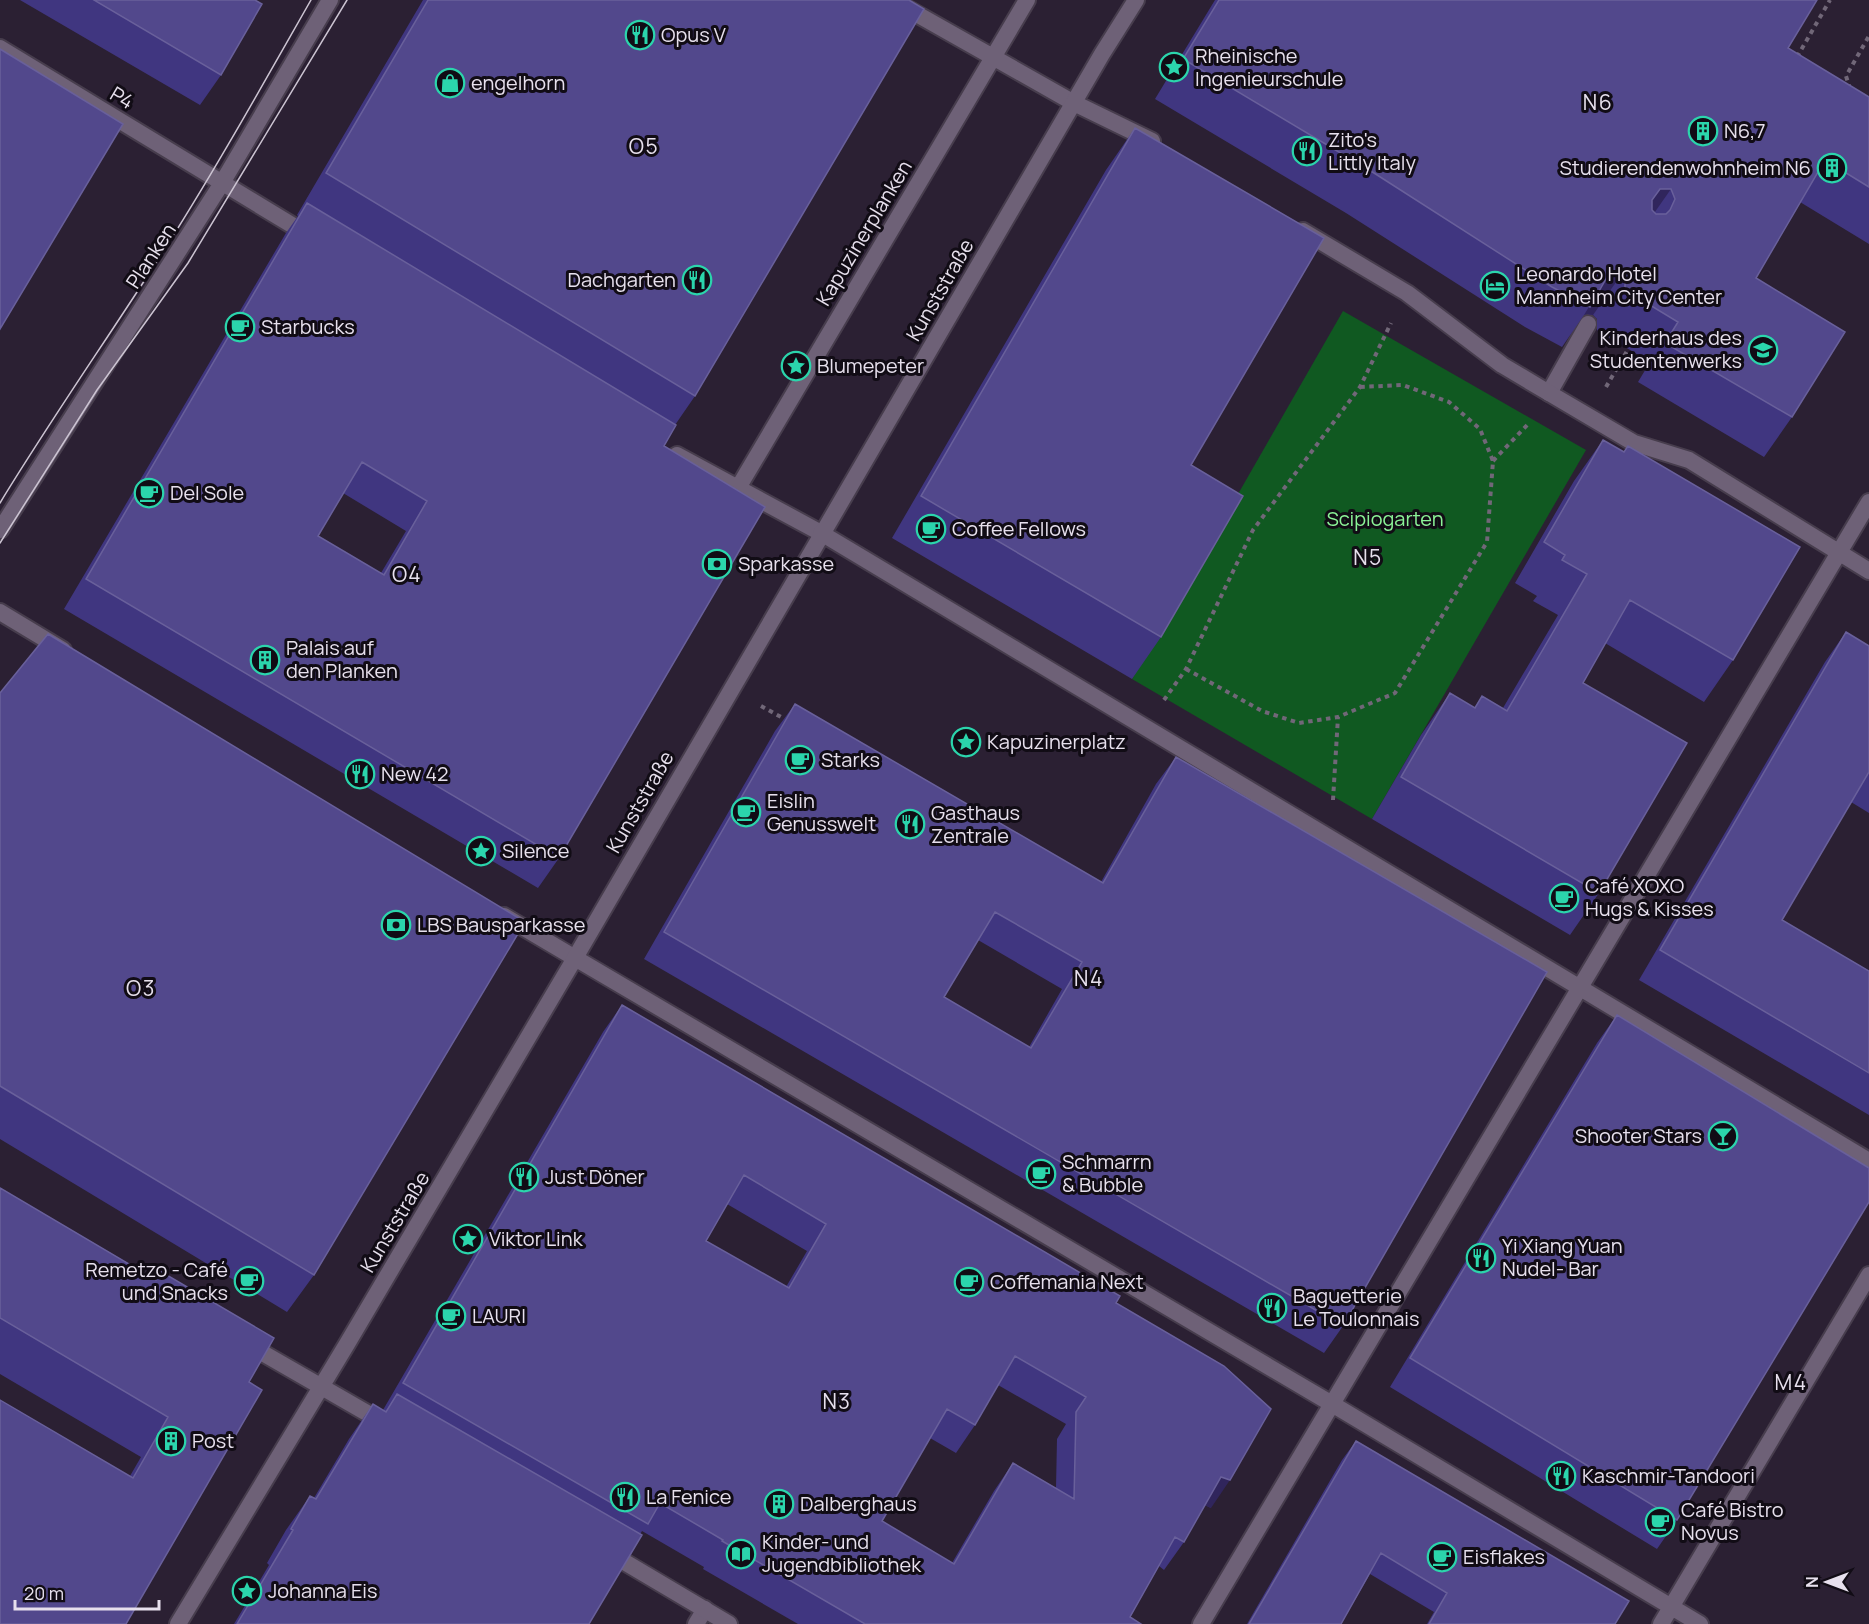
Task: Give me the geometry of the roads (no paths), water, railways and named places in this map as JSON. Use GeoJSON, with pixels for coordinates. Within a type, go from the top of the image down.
{"type":"FeatureCollection","features":[{"type":"Feature","properties":{"kind":"street","name":"Planken"},"geometry":{"type":"LineString","coordinates":[[0,530],[222,183],[330,0]]}},
{"type":"Feature","properties":{"kind":"street"},"geometry":{"type":"LineString","coordinates":[[892,0],[1074,103],[1139,133],[1170,152]]}},
{"type":"Feature","properties":{"kind":"street","name":"Kapuzinerplanken"},"geometry":{"type":"LineString","coordinates":[[738,488],[1027,0]]}},
{"type":"Feature","properties":{"kind":"street","name":"Kunststraße"},"geometry":{"type":"LineString","coordinates":[[178,1624],[575,958],[821,533],[1136,0]]}},
{"type":"Feature","properties":{"kind":"street","name":"P4"},"geometry":{"type":"LineString","coordinates":[[0,48],[325,245]]}},
{"type":"Feature","properties":{"kind":"street"},"geometry":{"type":"LineString","coordinates":[[1293,225],[1407,294],[1502,364],[1549,393],[1634,444],[1689,460],[1869,571]]}},
{"type":"Feature","properties":{"kind":"street"},"geometry":{"type":"LineString","coordinates":[[1549,393],[1588,324]]}},
{"type":"Feature","properties":{"kind":"street"},"geometry":{"type":"LineString","coordinates":[[660,447],[821,533],[1869,1161]]}},
{"type":"Feature","properties":{"kind":"street"},"geometry":{"type":"LineString","coordinates":[[1201,1624],[1869,502]]}},
{"type":"Feature","properties":{"kind":"street"},"geometry":{"type":"LineString","coordinates":[[0,612],[75,657]]}},
{"type":"Feature","properties":{"kind":"street"},"geometry":{"type":"LineString","coordinates":[[486,905],[1700,1624]]}},
{"type":"Feature","properties":{"kind":"street"},"geometry":{"type":"LineString","coordinates":[[1661,1624],[1869,1275]]}},
{"type":"Feature","properties":{"kind":"street"},"geometry":{"type":"LineString","coordinates":[[229,1333],[399,1432]]}},
{"type":"Feature","properties":{"kind":"street"},"geometry":{"type":"LineString","coordinates":[[593,1544],[700,1617],[729,1624]]}},
{"type":"Feature","properties":{"kind":"tram line"},"geometry":{"type":"LineString","coordinates":[[0,503],[181,224],[311,0]]}},
{"type":"Feature","properties":{"kind":"tram line"},"geometry":{"type":"LineString","coordinates":[[0,543],[97,390],[188,263],[347,0]]}},
{"type":"Feature","properties":{"kind":"place","name":"Opus V"},"geometry":{"type":"Point","coordinates":[640,35]}},
{"type":"Feature","properties":{"kind":"place","name":"Rheinische Ingenieurschule"},"geometry":{"type":"Point","coordinates":[1174,67]}},
{"type":"Feature","properties":{"kind":"place","name":"engelhorn"},"geometry":{"type":"Point","coordinates":[450,83]}},
{"type":"Feature","properties":{"kind":"place","name":"N6,7"},"geometry":{"type":"Point","coordinates":[1703,131]}},
{"type":"Feature","properties":{"kind":"place","name":"Zito's Littly Italy"},"geometry":{"type":"Point","coordinates":[1307,151]}},
{"type":"Feature","properties":{"kind":"place","name":"Studierendenwohnheim N6"},"geometry":{"type":"Point","coordinates":[1832,168]}},
{"type":"Feature","properties":{"kind":"place","name":"Dachgarten"},"geometry":{"type":"Point","coordinates":[697,280]}},
{"type":"Feature","properties":{"kind":"place","name":"Leonardo Hotel Mannheim City Center"},"geometry":{"type":"Point","coordinates":[1495,286]}},
{"type":"Feature","properties":{"kind":"place","name":"Starbucks"},"geometry":{"type":"Point","coordinates":[240,327]}},
{"type":"Feature","properties":{"kind":"place","name":"Kinderhaus des Studentenwerks"},"geometry":{"type":"Point","coordinates":[1763,350]}},
{"type":"Feature","properties":{"kind":"place","name":"Blumepeter"},"geometry":{"type":"Point","coordinates":[796,366]}},
{"type":"Feature","properties":{"kind":"place","name":"Del Sole"},"geometry":{"type":"Point","coordinates":[149,493]}},
{"type":"Feature","properties":{"kind":"place","name":"Coffee Fellows"},"geometry":{"type":"Point","coordinates":[931,529]}},
{"type":"Feature","properties":{"kind":"place","name":"Sparkasse"},"geometry":{"type":"Point","coordinates":[717,564]}},
{"type":"Feature","properties":{"kind":"place","name":"Palais auf den Planken"},"geometry":{"type":"Point","coordinates":[265,660]}},
{"type":"Feature","properties":{"kind":"place","name":"Kapuzinerplatz"},"geometry":{"type":"Point","coordinates":[966,742]}},
{"type":"Feature","properties":{"kind":"place","name":"Starks"},"geometry":{"type":"Point","coordinates":[800,760]}},
{"type":"Feature","properties":{"kind":"place","name":"New 42"},"geometry":{"type":"Point","coordinates":[360,774]}},
{"type":"Feature","properties":{"kind":"place","name":"Eislin Genusswelt"},"geometry":{"type":"Point","coordinates":[746,812]}},
{"type":"Feature","properties":{"kind":"place","name":"Gasthaus Zentrale"},"geometry":{"type":"Point","coordinates":[910,824]}},
{"type":"Feature","properties":{"kind":"place","name":"Silence"},"geometry":{"type":"Point","coordinates":[481,851]}},
{"type":"Feature","properties":{"kind":"place","name":"Café XOXO Hugs & Kisses"},"geometry":{"type":"Point","coordinates":[1564,898]}},
{"type":"Feature","properties":{"kind":"place","name":"LBS Bausparkasse"},"geometry":{"type":"Point","coordinates":[396,925]}},
{"type":"Feature","properties":{"kind":"place","name":"Shooter Stars"},"geometry":{"type":"Point","coordinates":[1723,1136]}},
{"type":"Feature","properties":{"kind":"place","name":"Schmarrn & Bubble"},"geometry":{"type":"Point","coordinates":[1041,1174]}},
{"type":"Feature","properties":{"kind":"place","name":"Just Döner"},"geometry":{"type":"Point","coordinates":[524,1177]}},
{"type":"Feature","properties":{"kind":"place","name":"Viktor Link"},"geometry":{"type":"Point","coordinates":[468,1239]}},
{"type":"Feature","properties":{"kind":"place","name":"Yi Xiang Yuan Nudel- Bar"},"geometry":{"type":"Point","coordinates":[1481,1258]}},
{"type":"Feature","properties":{"kind":"place","name":"Remetzo - Café und Snacks"},"geometry":{"type":"Point","coordinates":[249,1281]}},
{"type":"Feature","properties":{"kind":"place","name":"Coffemania Next"},"geometry":{"type":"Point","coordinates":[969,1282]}},
{"type":"Feature","properties":{"kind":"place","name":"Baguetterie Le Toulonnais"},"geometry":{"type":"Point","coordinates":[1272,1308]}},
{"type":"Feature","properties":{"kind":"place","name":"LAURI"},"geometry":{"type":"Point","coordinates":[451,1316]}},
{"type":"Feature","properties":{"kind":"place","name":"Post"},"geometry":{"type":"Point","coordinates":[171,1441]}},
{"type":"Feature","properties":{"kind":"place","name":"Kaschmir-Tandoori"},"geometry":{"type":"Point","coordinates":[1561,1476]}},
{"type":"Feature","properties":{"kind":"place","name":"La Fenice"},"geometry":{"type":"Point","coordinates":[625,1497]}},
{"type":"Feature","properties":{"kind":"place","name":"Dalberghaus"},"geometry":{"type":"Point","coordinates":[779,1504]}},
{"type":"Feature","properties":{"kind":"place","name":"Café Bistro Novus"},"geometry":{"type":"Point","coordinates":[1660,1522]}},
{"type":"Feature","properties":{"kind":"place","name":"Kinder- und Jugendbibliothek"},"geometry":{"type":"Point","coordinates":[741,1554]}},
{"type":"Feature","properties":{"kind":"place","name":"Eisflakes"},"geometry":{"type":"Point","coordinates":[1442,1557]}},
{"type":"Feature","properties":{"kind":"place","name":"Johanna Eis"},"geometry":{"type":"Point","coordinates":[247,1591]}},
{"type":"Feature","properties":{"kind":"district","name":"N6"},"geometry":{"type":"Point","coordinates":[1598,103]}},
{"type":"Feature","properties":{"kind":"district","name":"O5"},"geometry":{"type":"Point","coordinates":[644,147]}},
{"type":"Feature","properties":{"kind":"district","name":"N5"},"geometry":{"type":"Point","coordinates":[1368,558]}},
{"type":"Feature","properties":{"kind":"district","name":"O4"},"geometry":{"type":"Point","coordinates":[407,575]}},
{"type":"Feature","properties":{"kind":"district","name":"N4"},"geometry":{"type":"Point","coordinates":[1089,979]}},
{"type":"Feature","properties":{"kind":"district","name":"O3"},"geometry":{"type":"Point","coordinates":[141,989]}},
{"type":"Feature","properties":{"kind":"district","name":"M4"},"geometry":{"type":"Point","coordinates":[1791,1383]}},
{"type":"Feature","properties":{"kind":"district","name":"N3"},"geometry":{"type":"Point","coordinates":[837,1402]}},
{"type":"Feature","properties":{"kind":"park label","name":"Scipiogarten"},"geometry":{"type":"Point","coordinates":[1385,519]}}]}
